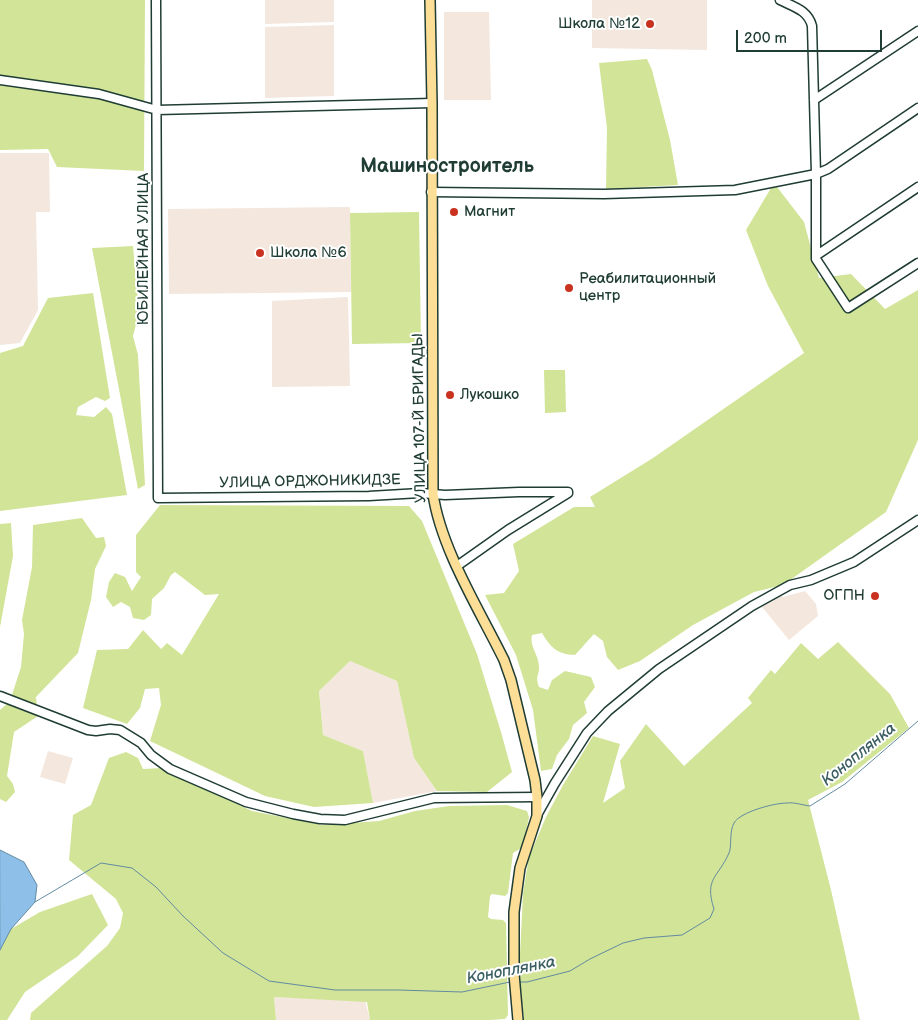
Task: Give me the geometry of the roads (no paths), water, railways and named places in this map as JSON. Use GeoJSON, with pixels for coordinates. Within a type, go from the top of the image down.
{"type":"FeatureCollection","features":[{"type":"Feature","properties":{"kind":"main road","name":"УЛИЦА 107-Й БРИГАДЫ"},"geometry":{"type":"LineString","coordinates":[[430,0],[433,494],[440,528],[504,660],[511,680],[535,780],[537,816],[520,868],[516,888],[513,937],[518,1020]]}},
{"type":"Feature","properties":{"kind":"street","name":"ЮБИЛЕЙНАЯ УЛИЦА"},"geometry":{"type":"LineString","coordinates":[[156,0],[158,498]]}},
{"type":"Feature","properties":{"kind":"street"},"geometry":{"type":"LineString","coordinates":[[780,0],[806,13],[810,18],[812,26],[816,259],[848,308],[918,263]]}},
{"type":"Feature","properties":{"kind":"street"},"geometry":{"type":"LineString","coordinates":[[814,100],[918,31]]}},
{"type":"Feature","properties":{"kind":"street"},"geometry":{"type":"LineString","coordinates":[[0,80],[99,94],[157,110],[432,103]]}},
{"type":"Feature","properties":{"kind":"street"},"geometry":{"type":"LineString","coordinates":[[431,192],[604,194],[735,190],[816,174],[828,169],[918,108]]}},
{"type":"Feature","properties":{"kind":"street"},"geometry":{"type":"LineString","coordinates":[[817,255],[918,187]]}},
{"type":"Feature","properties":{"kind":"street","name":"УЛИЦА ОРДЖОНИКИДЗЕ"},"geometry":{"type":"LineString","coordinates":[[158,498],[568,492],[508,530],[457,566]]}},
{"type":"Feature","properties":{"kind":"street"},"geometry":{"type":"LineString","coordinates":[[537,816],[555,783],[587,733],[608,711],[659,669],[752,606],[790,585],[811,580],[854,562],[918,520]]}},
{"type":"Feature","properties":{"kind":"street"},"geometry":{"type":"LineString","coordinates":[[0,696],[88,730],[120,730],[141,743],[151,755],[170,769],[246,802],[320,820],[345,820],[434,798],[537,797]]}},
{"type":"Feature","properties":{"kind":"water"},"geometry":{"type":"Polygon","coordinates":[[[0,850],[24,862],[37,885],[35,902],[11,929],[0,950],[0,850]]]}},
{"type":"Feature","properties":{"kind":"waterway","name":"Коноплянка"},"geometry":{"type":"LineString","coordinates":[[519,982],[527,982],[570,971],[623,943],[644,938],[682,935],[710,918],[714,909],[711,899],[711,884],[729,853],[732,827],[737,819],[758,809],[781,803],[810,806],[845,784],[918,721]]}},
{"type":"Feature","properties":{"kind":"waterway","name":"Коноплянка"},"geometry":{"type":"LineString","coordinates":[[35,902],[101,863],[132,868],[156,887],[183,916],[223,953],[269,981],[335,990],[462,992],[510,982]]}},
{"type":"Feature","properties":{"kind":"place","name":"Школа №12"},"geometry":{"type":"Point","coordinates":[650,24]}},
{"type":"Feature","properties":{"kind":"place","name":"Магнит"},"geometry":{"type":"Point","coordinates":[454,212]}},
{"type":"Feature","properties":{"kind":"place","name":"Школа №6"},"geometry":{"type":"Point","coordinates":[260,253]}},
{"type":"Feature","properties":{"kind":"place","name":"Реабилитационный центр"},"geometry":{"type":"Point","coordinates":[569,288]}},
{"type":"Feature","properties":{"kind":"place","name":"Лукошко"},"geometry":{"type":"Point","coordinates":[450,395]}},
{"type":"Feature","properties":{"kind":"place","name":"ОГПН"},"geometry":{"type":"Point","coordinates":[875,596]}},
{"type":"Feature","properties":{"kind":"district","name":"Машиностроитель"},"geometry":{"type":"Point","coordinates":[447,167]}}]}
